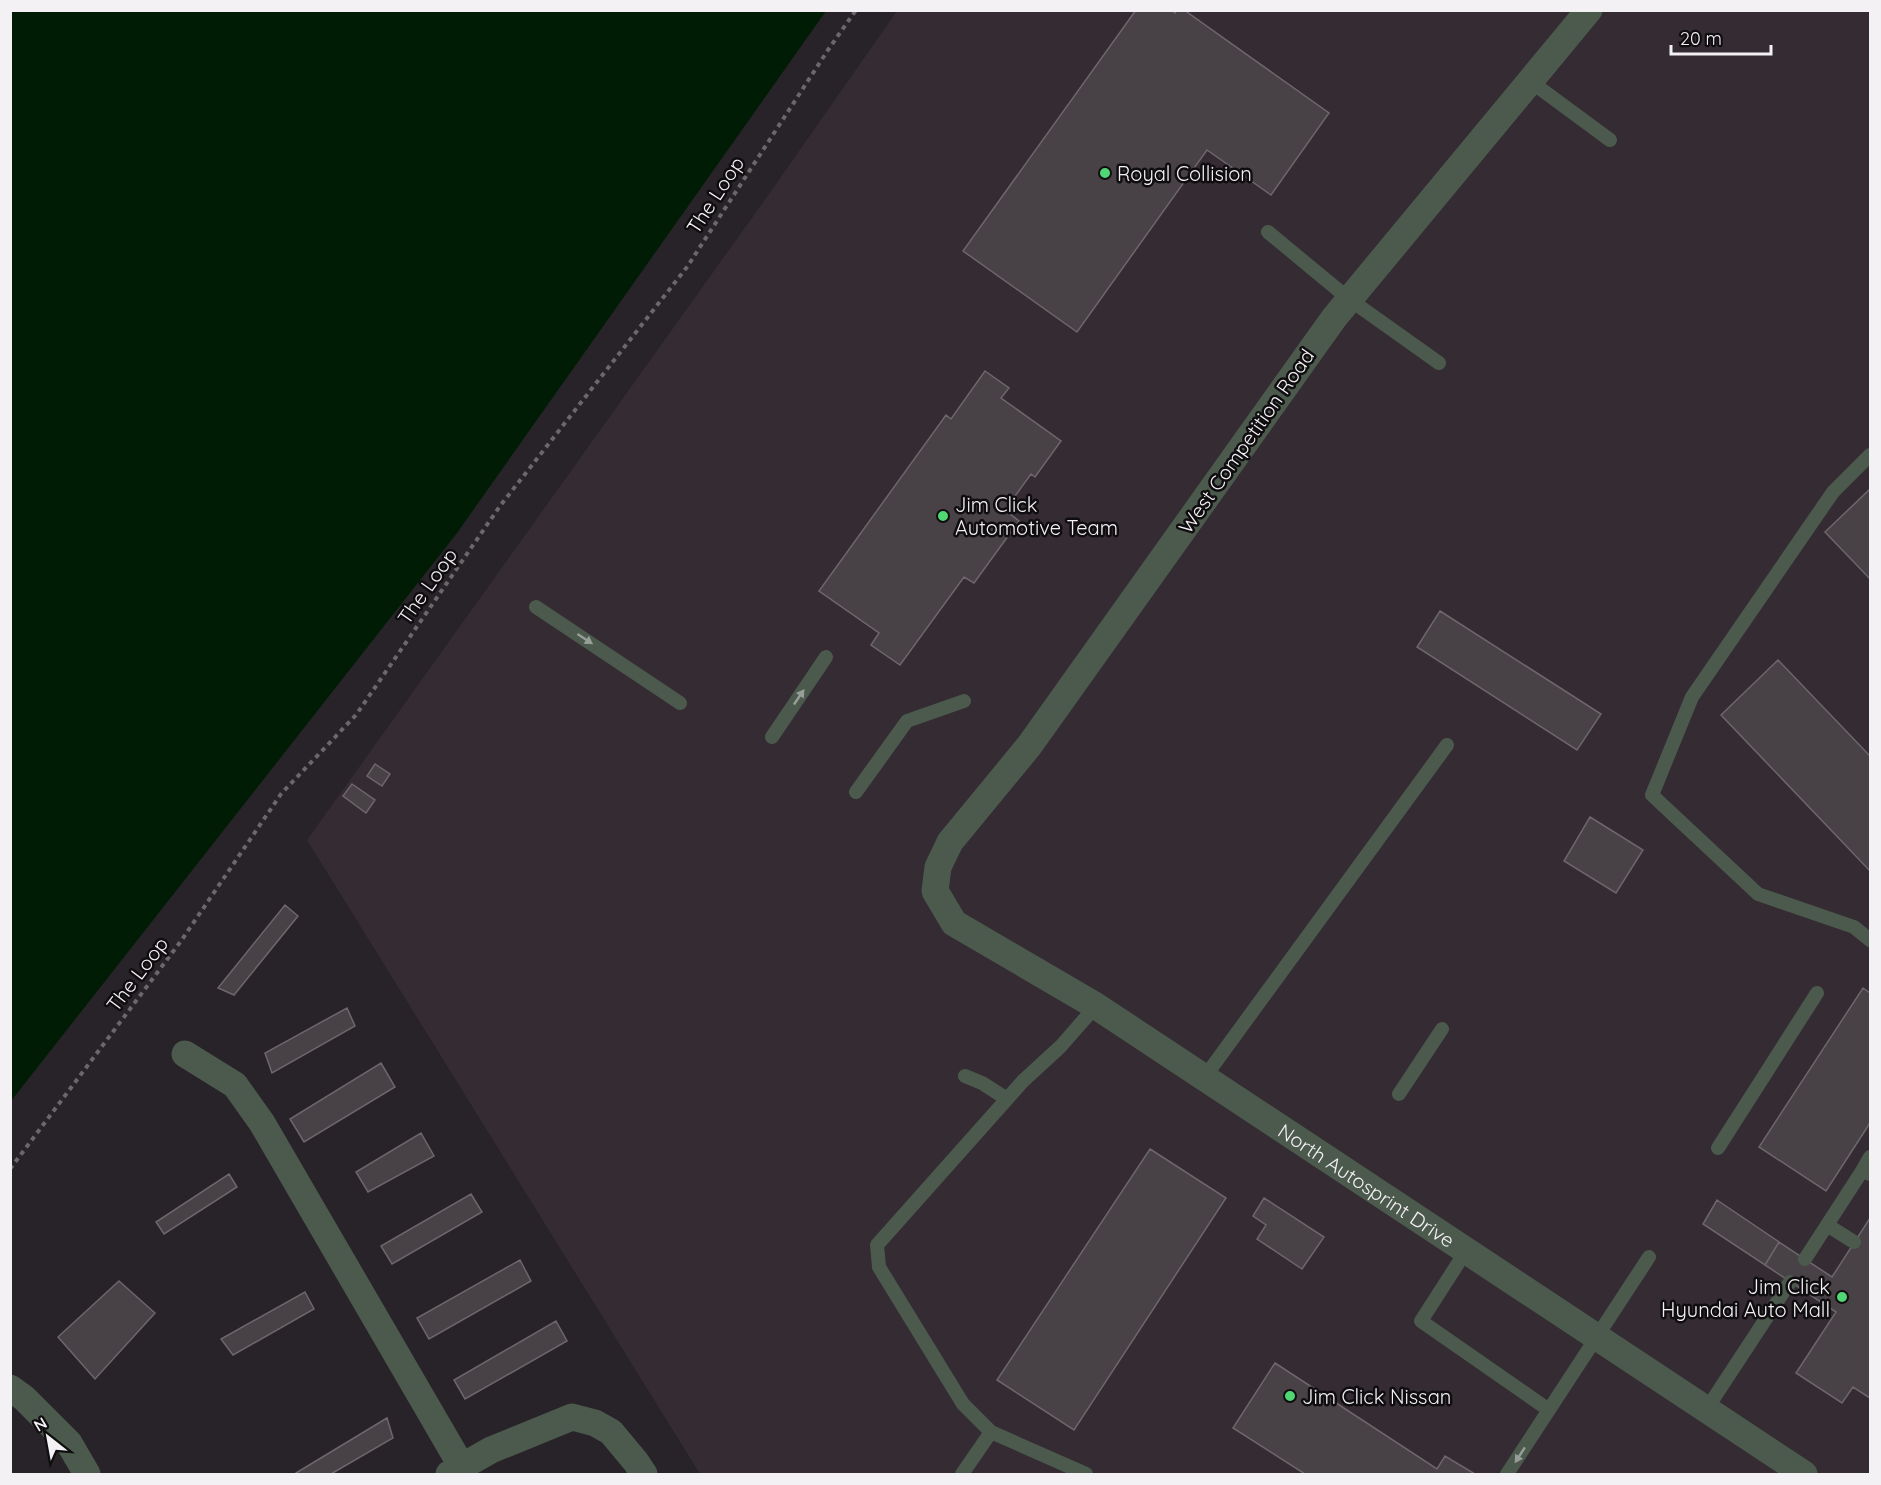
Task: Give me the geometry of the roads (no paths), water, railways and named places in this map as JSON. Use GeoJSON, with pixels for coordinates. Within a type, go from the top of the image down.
{"type":"FeatureCollection","features":[{"type":"Feature","properties":{"kind":"street","name":"West Competition Road"},"geometry":{"type":"LineString","coordinates":[[935,891],[938,867],[950,842],[1029,746],[1334,318],[1589,10]]}},
{"type":"Feature","properties":{"kind":"street","name":"North Autosprint Drive"},"geometry":{"type":"LineString","coordinates":[[935,891],[954,923],[1096,1006],[1804,1474]]}},
{"type":"Feature","properties":{"kind":"street"},"geometry":{"type":"LineString","coordinates":[[185,1054],[235,1085],[261,1124],[456,1471],[491,1450],[572,1417],[595,1422],[611,1432],[644,1474]]}},
{"type":"Feature","properties":{"kind":"street"},"geometry":{"type":"LineString","coordinates":[[10,1388],[24,1398],[69,1443],[87,1474]]}},
{"type":"Feature","properties":{"kind":"lane"},"geometry":{"type":"LineString","coordinates":[[1530,81],[1610,140]]}},
{"type":"Feature","properties":{"kind":"lane"},"geometry":{"type":"LineString","coordinates":[[1268,232],[1349,298],[1439,363]]}},
{"type":"Feature","properties":{"kind":"lane"},"geometry":{"type":"LineString","coordinates":[[1870,455],[1833,492],[1692,697],[1652,795],[1758,894],[1854,927],[1870,938]]}},
{"type":"Feature","properties":{"kind":"lane"},"geometry":{"type":"LineString","coordinates":[[536,607],[680,703]]}},
{"type":"Feature","properties":{"kind":"lane"},"geometry":{"type":"LineString","coordinates":[[772,737],[826,657]]}},
{"type":"Feature","properties":{"kind":"lane"},"geometry":{"type":"LineString","coordinates":[[856,792],[907,721],[964,701]]}},
{"type":"Feature","properties":{"kind":"lane"},"geometry":{"type":"LineString","coordinates":[[1204,1078],[1447,745]]}},
{"type":"Feature","properties":{"kind":"lane"},"geometry":{"type":"LineString","coordinates":[[1718,1149],[1817,993]]}},
{"type":"Feature","properties":{"kind":"lane"},"geometry":{"type":"LineString","coordinates":[[1086,1474],[991,1432],[963,1404],[879,1267],[877,1245],[1023,1081],[1061,1046],[1096,1006]]}},
{"type":"Feature","properties":{"kind":"lane"},"geometry":{"type":"LineString","coordinates":[[1399,1094],[1442,1029]]}},
{"type":"Feature","properties":{"kind":"lane"},"geometry":{"type":"LineString","coordinates":[[965,1076],[982,1083],[1007,1099]]}},
{"type":"Feature","properties":{"kind":"lane"},"geometry":{"type":"LineString","coordinates":[[1804,1259],[1866,1172],[1870,1157]]}},
{"type":"Feature","properties":{"kind":"lane"},"geometry":{"type":"LineString","coordinates":[[1827,1225],[1854,1242]]}},
{"type":"Feature","properties":{"kind":"lane"},"geometry":{"type":"LineString","coordinates":[[1466,1251],[1420,1321],[1549,1410]]}},
{"type":"Feature","properties":{"kind":"lane"},"geometry":{"type":"LineString","coordinates":[[1507,1474],[1649,1257]]}},
{"type":"Feature","properties":{"kind":"lane"},"geometry":{"type":"LineString","coordinates":[[1707,1410],[1790,1282]]}},
{"type":"Feature","properties":{"kind":"lane"},"geometry":{"type":"LineString","coordinates":[[963,1474],[991,1432]]}},
{"type":"Feature","properties":{"kind":"place","name":"Royal Collision"},"geometry":{"type":"Point","coordinates":[1105,173]}},
{"type":"Feature","properties":{"kind":"place","name":"Jim Click Automotive Team"},"geometry":{"type":"Point","coordinates":[943,516]}},
{"type":"Feature","properties":{"kind":"place","name":"Jim Click Hyundai Auto Mall"},"geometry":{"type":"Point","coordinates":[1842,1297]}},
{"type":"Feature","properties":{"kind":"place","name":"Jim Click Nissan"},"geometry":{"type":"Point","coordinates":[1290,1396]}}]}
